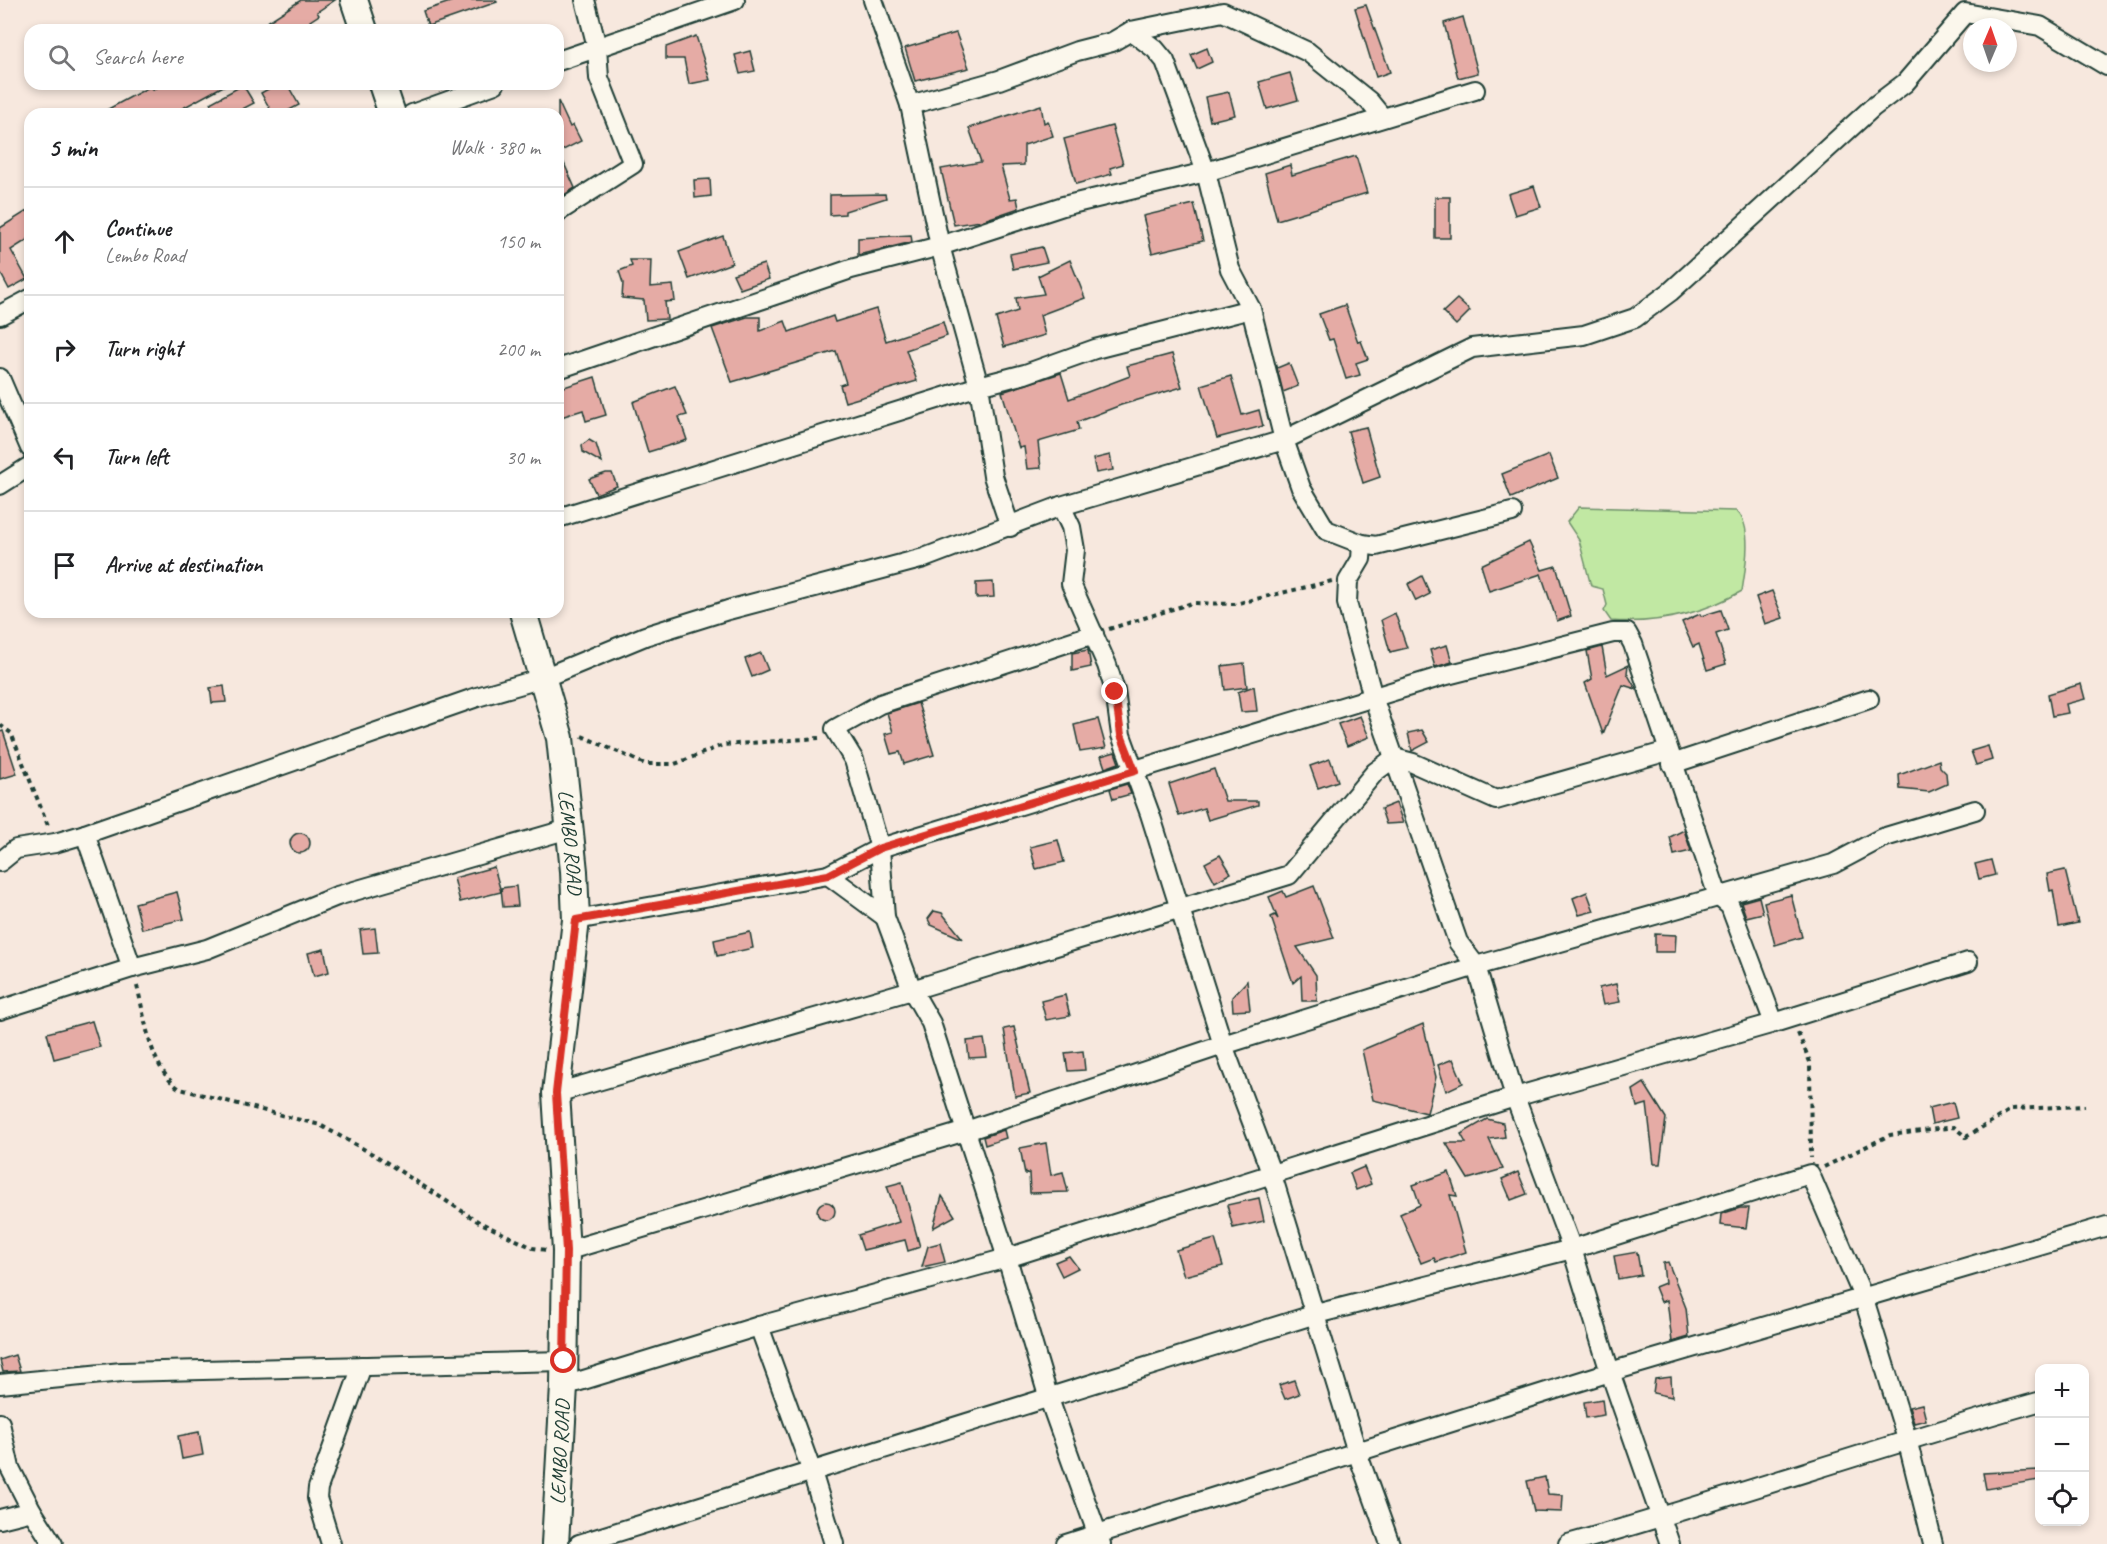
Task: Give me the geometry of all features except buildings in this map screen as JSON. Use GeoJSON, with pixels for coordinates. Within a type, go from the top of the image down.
{"type":"FeatureCollection","features":[{"type":"Feature","properties":{"kind":"street"},"geometry":{"type":"LineString","coordinates":[[354,0],[362,24]]}},
{"type":"Feature","properties":{"kind":"street"},"geometry":{"type":"LineString","coordinates":[[564,208],[633,165],[599,78],[597,47],[585,0]]}},
{"type":"Feature","properties":{"kind":"street"},"geometry":{"type":"LineString","coordinates":[[564,59],[735,0]]}},
{"type":"Feature","properties":{"kind":"street"},"geometry":{"type":"LineString","coordinates":[[873,0],[910,105],[940,246],[979,386],[993,476],[1010,527]]}},
{"type":"Feature","properties":{"kind":"street"},"geometry":{"type":"LineString","coordinates":[[910,105],[999,80],[1054,58],[1112,42],[1131,31],[1223,12],[1308,52],[1369,100],[1382,117]]}},
{"type":"Feature","properties":{"kind":"street"},"geometry":{"type":"LineString","coordinates":[[0,862],[16,849],[55,843],[85,834],[467,700],[543,678],[645,636],[728,610],[924,558],[1061,506],[1284,440],[1472,348],[1584,335],[1635,318],[1670,292],[1872,108],[1905,83],[1965,13],[2040,26],[2107,66]]}},
{"type":"Feature","properties":{"kind":"street"},"geometry":{"type":"LineString","coordinates":[[1131,31],[1155,49],[1165,61],[1206,172],[1230,270],[1251,309],[1284,440],[1301,488],[1326,530],[1362,544],[1376,546],[1512,512]]}},
{"type":"Feature","properties":{"kind":"street"},"geometry":{"type":"LineString","coordinates":[[384,90],[390,108]]}},
{"type":"Feature","properties":{"kind":"street"},"geometry":{"type":"LineString","coordinates":[[429,108],[478,90]]}},
{"type":"Feature","properties":{"kind":"street"},"geometry":{"type":"LineString","coordinates":[[564,367],[851,269],[940,246],[1064,206],[1206,172],[1475,90]]}},
{"type":"Feature","properties":{"kind":"street"},"geometry":{"type":"LineString","coordinates":[[0,315],[24,301]]}},
{"type":"Feature","properties":{"kind":"street"},"geometry":{"type":"LineString","coordinates":[[564,516],[979,386],[1025,374],[1095,349],[1251,309]]}},
{"type":"Feature","properties":{"kind":"street"},"geometry":{"type":"LineString","coordinates":[[0,378],[24,434]]}},
{"type":"Feature","properties":{"kind":"street"},"geometry":{"type":"LineString","coordinates":[[0,485],[24,470]]}},
{"type":"Feature","properties":{"kind":"street"},"geometry":{"type":"LineString","coordinates":[[1061,506],[1071,527],[1075,550],[1071,584],[1110,674],[1121,735],[1135,771],[1222,1045],[1272,1175],[1357,1452],[1390,1544]]}},
{"type":"Feature","properties":{"kind":"street"},"geometry":{"type":"LineString","coordinates":[[1362,544],[1361,559],[1348,580],[1347,603],[1372,697],[1458,942],[1476,966],[1515,1097],[1572,1249],[1610,1372],[1670,1544]]}},
{"type":"Feature","properties":{"kind":"street","name":"LEMBO ROAD"},"geometry":{"type":"LineString","coordinates":[[526,618],[560,738],[572,828],[576,920],[556,1093],[566,1251],[564,1374],[555,1544]]}},
{"type":"Feature","properties":{"kind":"street"},"geometry":{"type":"LineString","coordinates":[[576,920],[828,875],[880,848],[1372,697],[1443,676],[1613,633],[1627,633],[1633,644],[1718,896],[1731,906],[1781,1021]]}},
{"type":"Feature","properties":{"kind":"street"},"geometry":{"type":"LineString","coordinates":[[1094,634],[880,704],[834,729],[854,760],[880,848],[885,917],[912,990],[931,1023],[1007,1258],[1049,1399],[1100,1539]]}},
{"type":"Feature","properties":{"kind":"street"},"geometry":{"type":"LineString","coordinates":[[1394,758],[1413,763],[1496,800],[1670,758],[1869,699]]}},
{"type":"Feature","properties":{"kind":"street"},"geometry":{"type":"LineString","coordinates":[[556,1093],[912,990],[1289,875],[1375,772],[1394,758]]}},
{"type":"Feature","properties":{"kind":"street"},"geometry":{"type":"LineString","coordinates":[[566,1251],[966,1131],[1222,1045],[1476,966],[1833,864],[1882,838],[1975,810]]}},
{"type":"Feature","properties":{"kind":"street"},"geometry":{"type":"LineString","coordinates":[[0,1010],[132,968],[207,949],[337,896],[572,828]]}},
{"type":"Feature","properties":{"kind":"street"},"geometry":{"type":"LineString","coordinates":[[85,834],[132,968]]}},
{"type":"Feature","properties":{"kind":"street"},"geometry":{"type":"LineString","coordinates":[[828,875],[885,917]]}},
{"type":"Feature","properties":{"kind":"street"},"geometry":{"type":"LineString","coordinates":[[0,1384],[122,1372],[362,1366],[564,1374],[759,1326],[1007,1258],[1515,1097],[1781,1021],[1968,962]]}},
{"type":"Feature","properties":{"kind":"street"},"geometry":{"type":"LineString","coordinates":[[579,1544],[1316,1314],[1572,1249],[1810,1174],[1864,1299],[1907,1438],[1933,1544]]}},
{"type":"Feature","properties":{"kind":"street"},"geometry":{"type":"LineString","coordinates":[[1066,1544],[1100,1539],[1357,1452],[1610,1372],[2107,1226]]}},
{"type":"Feature","properties":{"kind":"street"},"geometry":{"type":"LineString","coordinates":[[759,1326],[812,1472],[834,1544]]}},
{"type":"Feature","properties":{"kind":"street"},"geometry":{"type":"LineString","coordinates":[[331,1544],[317,1498],[318,1488],[362,1366]]}},
{"type":"Feature","properties":{"kind":"street"},"geometry":{"type":"LineString","coordinates":[[1568,1544],[1661,1518],[1907,1438],[2035,1403]]}},
{"type":"Feature","properties":{"kind":"street"},"geometry":{"type":"LineString","coordinates":[[0,1424],[10,1468],[32,1511],[53,1544]]}},
{"type":"Feature","properties":{"kind":"street"},"geometry":{"type":"LineString","coordinates":[[0,1519],[32,1511]]}},
{"type":"Feature","properties":{"kind":"path"},"geometry":{"type":"LineString","coordinates":[[1094,634],[1192,603],[1235,604],[1333,580],[1348,580]]}},
{"type":"Feature","properties":{"kind":"path"},"geometry":{"type":"LineString","coordinates":[[0,725],[11,733],[55,843]]}},
{"type":"Feature","properties":{"kind":"path"},"geometry":{"type":"LineString","coordinates":[[560,738],[585,735],[645,764],[675,764],[723,745],[826,737],[834,729]]}},
{"type":"Feature","properties":{"kind":"path"},"geometry":{"type":"LineString","coordinates":[[132,968],[159,1069],[168,1081],[180,1089],[320,1125],[340,1134],[479,1222],[533,1248],[566,1251]]}},
{"type":"Feature","properties":{"kind":"path"},"geometry":{"type":"LineString","coordinates":[[1781,1021],[1802,1040],[1810,1062],[1810,1174],[1890,1135],[1954,1127],[1966,1137],[2012,1109],[2085,1106]]}},
{"type":"Feature","properties":{"kind":"green space"},"geometry":{"type":"Polygon","coordinates":[[[1579,507],[1736,511],[1742,517],[1747,537],[1742,591],[1711,606],[1679,616],[1645,621],[1611,621],[1604,611],[1607,605],[1603,589],[1591,586],[1579,540],[1567,522],[1579,507]]]}},
{"type":"Feature","properties":{"kind":"route"},"geometry":{"type":"LineString","coordinates":[[564,1361],[566,1251],[556,1093],[576,920],[828,875],[880,848],[1135,771],[1121,735],[1115,692]]}}]}
